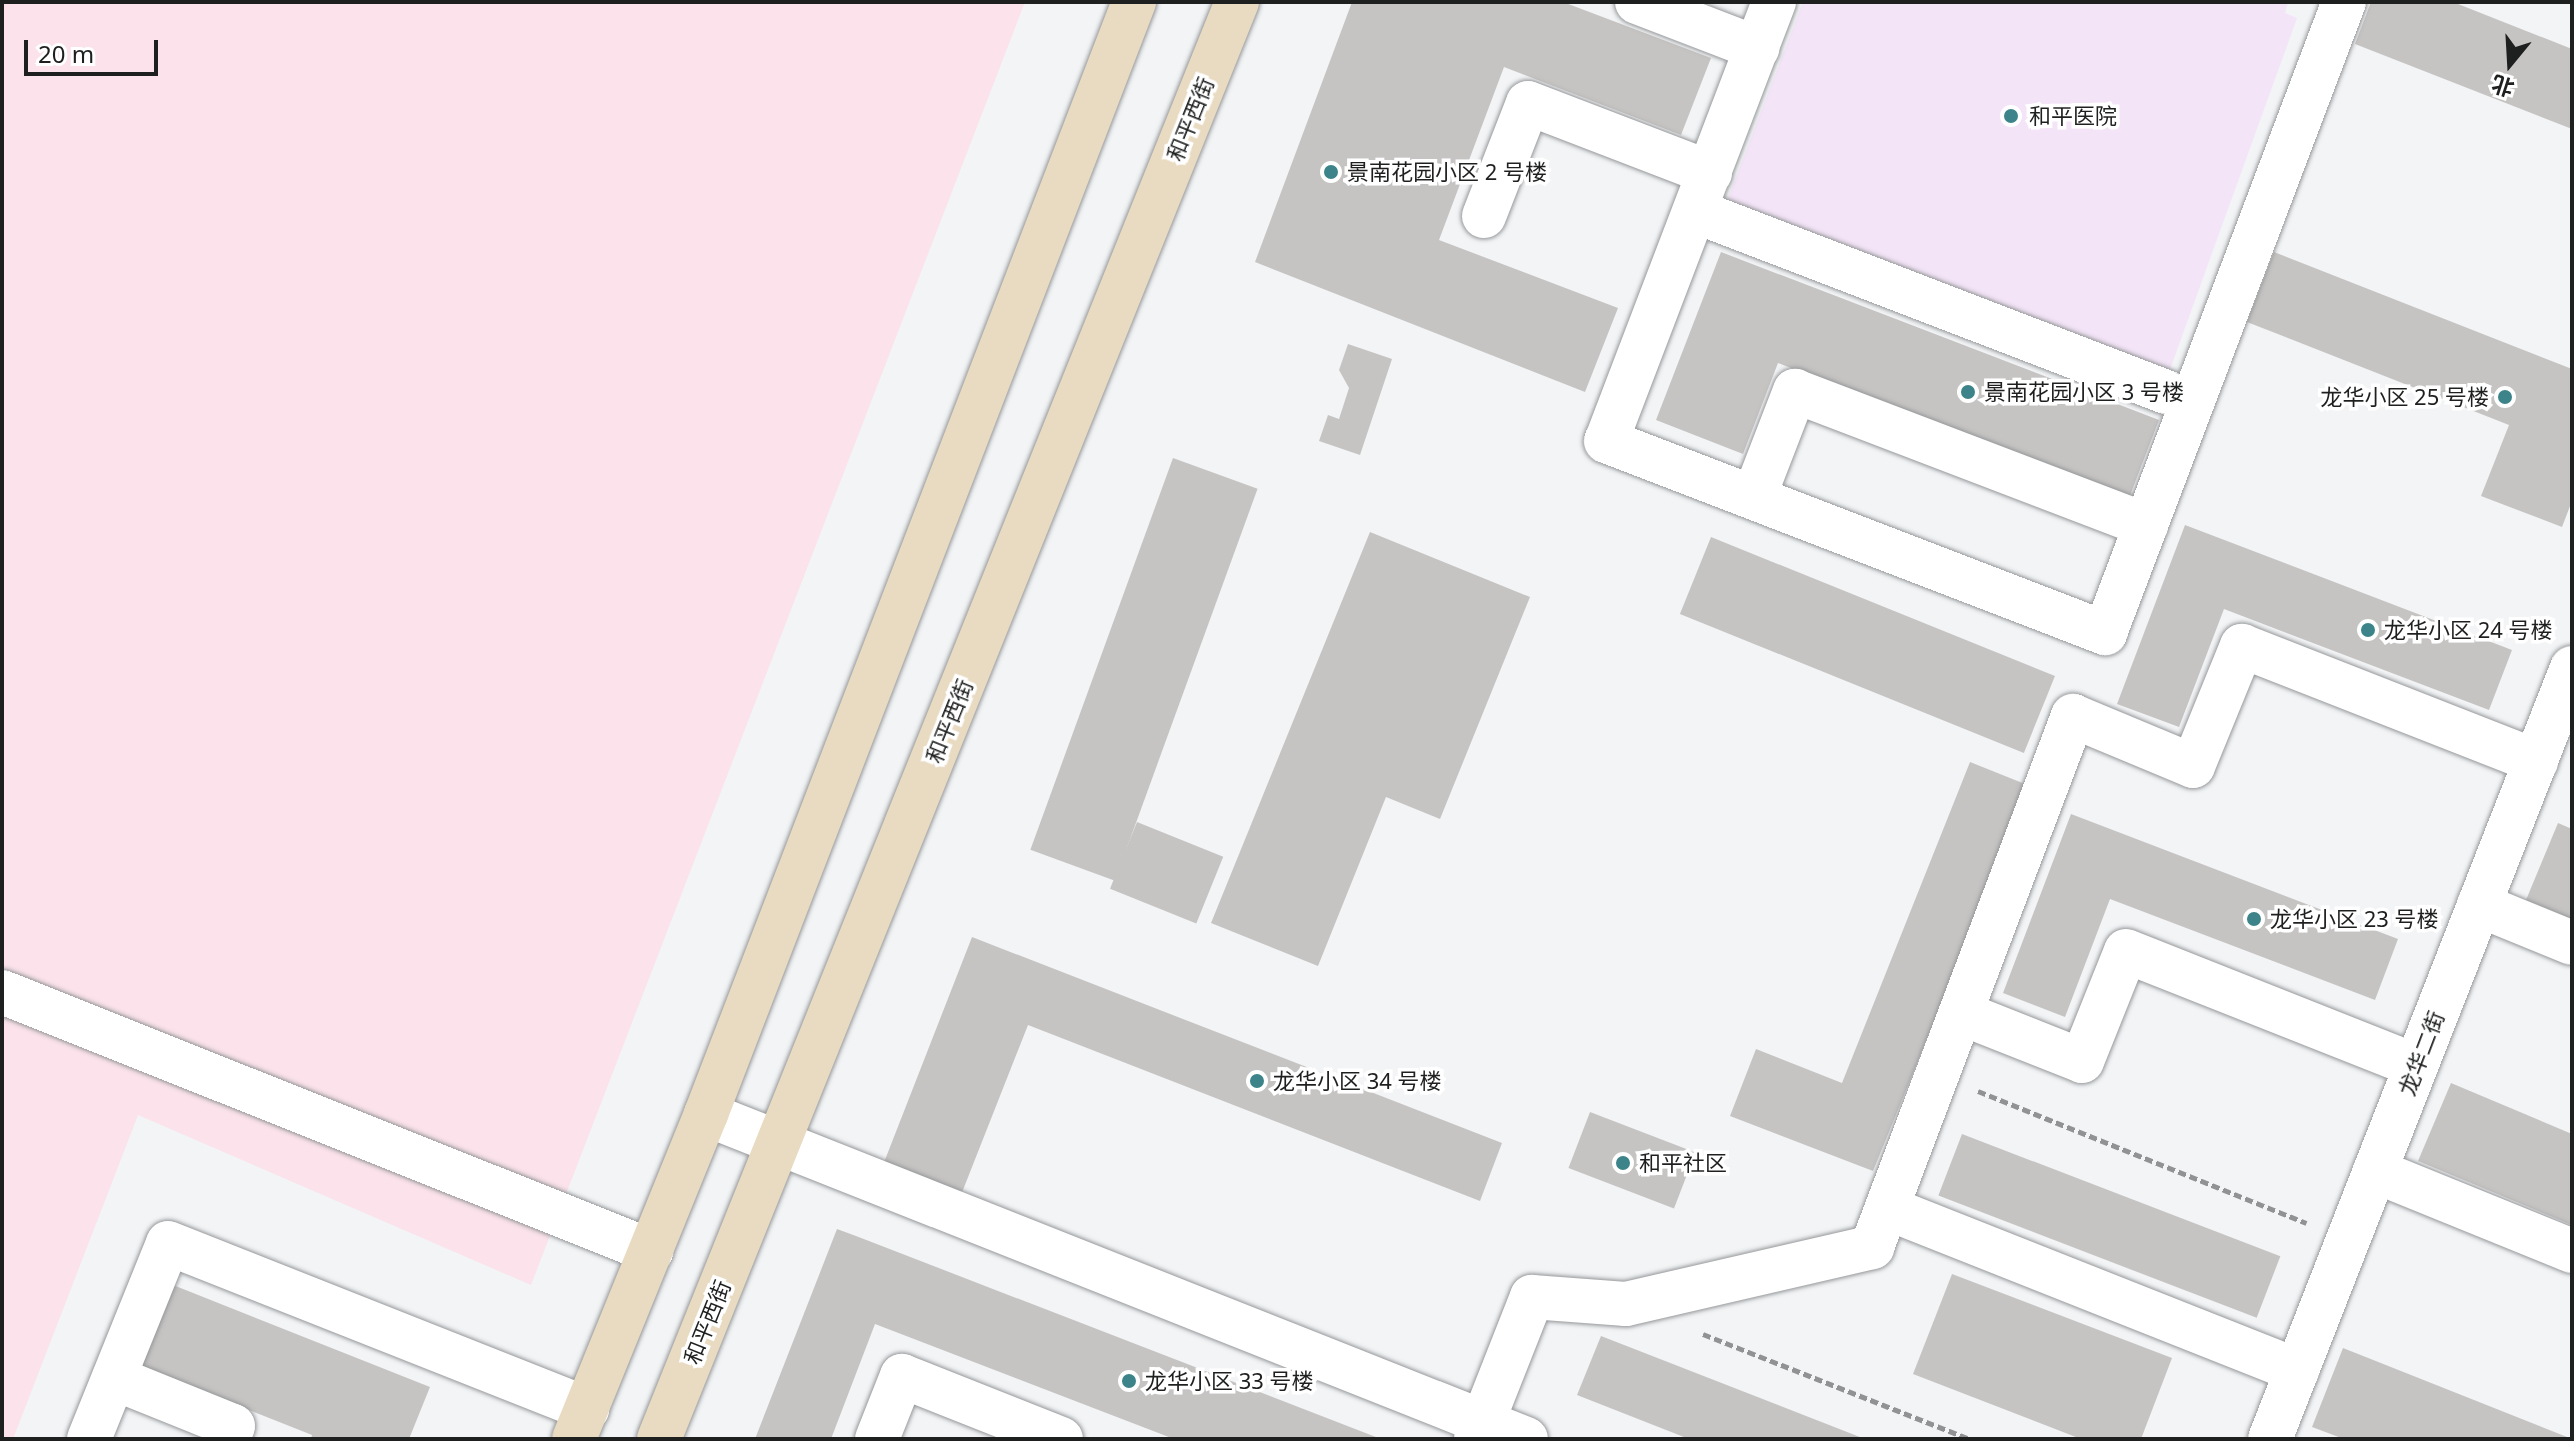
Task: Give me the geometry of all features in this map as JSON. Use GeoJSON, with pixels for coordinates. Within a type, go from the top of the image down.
{"type":"FeatureCollection","features":[{"type":"Feature","properties":{"kind":"main road"},"geometry":{"type":"LineString","coordinates":[[580,1424],[706,1114],[1134,2]]}},
{"type":"Feature","properties":{"kind":"main road","name":"和平西街"},"geometry":{"type":"LineString","coordinates":[[659,1439],[1237,2]]}},
{"type":"Feature","properties":{"kind":"street"},"geometry":{"type":"LineString","coordinates":[[1637,2],[1757,48]]}},
{"type":"Feature","properties":{"kind":"street"},"geometry":{"type":"LineString","coordinates":[[1774,2],[1606,441],[2105,633],[2344,2]]}},
{"type":"Feature","properties":{"kind":"street"},"geometry":{"type":"LineString","coordinates":[[1484,216],[1528,103],[1703,192],[2166,392]]}},
{"type":"Feature","properties":{"kind":"street"},"geometry":{"type":"LineString","coordinates":[[1754,497],[1795,391],[2146,525]]}},
{"type":"Feature","properties":{"kind":"street"},"geometry":{"type":"LineString","coordinates":[[1480,1430],[1532,1297],[1626,1304],[1872,1247],[2073,716],[2193,766],[2242,646],[2536,761]]}},
{"type":"Feature","properties":{"kind":"street","name":"龙华二街"},"geometry":{"type":"LineString","coordinates":[[2277,1437],[2297,1370],[2348,1239],[2536,761],[2568,692]]}},
{"type":"Feature","properties":{"kind":"street"},"geometry":{"type":"LineString","coordinates":[[2479,905],[2572,943]]}},
{"type":"Feature","properties":{"kind":"street"},"geometry":{"type":"LineString","coordinates":[[1961,1013],[2082,1061],[2126,951],[2416,1066]]}},
{"type":"Feature","properties":{"kind":"street"},"geometry":{"type":"LineString","coordinates":[[2,992],[651,1251]]}},
{"type":"Feature","properties":{"kind":"street"},"geometry":{"type":"LineString","coordinates":[[706,1114],[1480,1430],[1526,1439]]}},
{"type":"Feature","properties":{"kind":"street"},"geometry":{"type":"LineString","coordinates":[[2375,1171],[2572,1251]]}},
{"type":"Feature","properties":{"kind":"street"},"geometry":{"type":"LineString","coordinates":[[1887,1208],[2297,1370]]}},
{"type":"Feature","properties":{"kind":"street"},"geometry":{"type":"LineString","coordinates":[[89,1439],[168,1243],[580,1424]]}},
{"type":"Feature","properties":{"kind":"street"},"geometry":{"type":"LineString","coordinates":[[877,1439],[902,1376],[1061,1439]]}},
{"type":"Feature","properties":{"kind":"street"},"geometry":{"type":"LineString","coordinates":[[114,1378],[233,1426],[228,1439]]}},
{"type":"Feature","properties":{"kind":"path"},"geometry":{"type":"LineString","coordinates":[[1937,1075],[2348,1239]]}},
{"type":"Feature","properties":{"kind":"path"},"geometry":{"type":"LineString","coordinates":[[1698,1332],[1970,1439]]}},
{"type":"Feature","properties":{"kind":"shaded area"},"geometry":{"type":"Polygon","coordinates":[[[2,2],[1025,2],[531,1285],[138,1115],[13,1439],[2,1439],[2,2]]]}},
{"type":"Feature","properties":{"kind":"shaded area","name":"和平医院"},"geometry":{"type":"Polygon","coordinates":[[[1803,2],[2288,2],[2285,13],[2297,18],[2169,372],[1722,214],[1803,2]]]}},
{"type":"Feature","properties":{"kind":"building","name":"景南花园小区 2 号楼"},"geometry":{"type":"Polygon","coordinates":[[[1352,2],[1563,2],[1711,58],[1681,135],[1504,67],[1439,240],[1618,308],[1585,392],[1255,262],[1352,2]]]}},
{"type":"Feature","properties":{"kind":"building"},"geometry":{"type":"Polygon","coordinates":[[[2371,2],[2453,2],[2572,49],[2572,129],[2355,44],[2371,2]]]}},
{"type":"Feature","properties":{"kind":"building","name":"景南花园小区 3 号楼"},"geometry":{"type":"Polygon","coordinates":[[[1721,252],[2159,420],[2129,498],[1778,363],[1743,454],[1656,420],[1721,252]]]}},
{"type":"Feature","properties":{"kind":"building","name":"龙华小区 25 号楼"},"geometry":{"type":"Polygon","coordinates":[[[2274,252],[2572,369],[2572,501],[2562,527],[2481,496],[2509,425],[2247,322],[2274,252]]]}},
{"type":"Feature","properties":{"kind":"building"},"geometry":{"type":"Polygon","coordinates":[[[1348,344],[1392,359],[1360,455],[1319,441],[1328,415],[1339,419],[1349,388],[1339,370],[1348,344]]]}},
{"type":"Feature","properties":{"kind":"building"},"geometry":{"type":"Polygon","coordinates":[[[1173,458],[1258,489],[1115,881],[1030,850],[1173,458]]]}},
{"type":"Feature","properties":{"kind":"building","name":"龙华小区 24 号楼"},"geometry":{"type":"Polygon","coordinates":[[[2185,525],[2512,650],[2489,710],[2224,609],[2179,727],[2117,704],[2185,525]]]}},
{"type":"Feature","properties":{"kind":"building"},"geometry":{"type":"Polygon","coordinates":[[[1370,532],[1530,597],[1440,819],[1386,797],[1318,966],[1211,923],[1370,532]]]}},
{"type":"Feature","properties":{"kind":"building"},"geometry":{"type":"Polygon","coordinates":[[[1711,537],[2055,676],[2024,753],[1680,614],[1711,537]]]}},
{"type":"Feature","properties":{"kind":"building"},"geometry":{"type":"Polygon","coordinates":[[[1970,762],[2030,786],[1873,1171],[1730,1116],[1756,1049],[1842,1083],[1970,762]]]}},
{"type":"Feature","properties":{"kind":"building","name":"龙华小区 23 号楼"},"geometry":{"type":"Polygon","coordinates":[[[2071,814],[2398,939],[2375,1000],[2110,899],[2065,1017],[2003,993],[2071,814]]]}},
{"type":"Feature","properties":{"kind":"building"},"geometry":{"type":"Polygon","coordinates":[[[1137,822],[1223,857],[1196,924],[1110,889],[1137,822]]]}},
{"type":"Feature","properties":{"kind":"building"},"geometry":{"type":"Polygon","coordinates":[[[2558,823],[2572,829],[2572,919],[2526,900],[2558,823]]]}},
{"type":"Feature","properties":{"kind":"building","name":"龙华小区 34 号楼"},"geometry":{"type":"Polygon","coordinates":[[[972,937],[1502,1143],[1480,1201],[1028,1025],[961,1195],[883,1165],[972,937]]]}},
{"type":"Feature","properties":{"kind":"building"},"geometry":{"type":"Polygon","coordinates":[[[2451,1083],[2572,1134],[2572,1225],[2418,1161],[2451,1083]]]}},
{"type":"Feature","properties":{"kind":"building"},"geometry":{"type":"Polygon","coordinates":[[[1590,1112],[1695,1152],[1674,1209],[1568,1168],[1590,1112]]]}},
{"type":"Feature","properties":{"kind":"building"},"geometry":{"type":"Polygon","coordinates":[[[1962,1134],[2280,1256],[2257,1318],[1938,1196],[1962,1134]]]}},
{"type":"Feature","properties":{"kind":"building","name":"龙华小区 33 号楼"},"geometry":{"type":"Polygon","coordinates":[[[837,1229],[1381,1439],[1174,1439],[875,1324],[831,1439],[755,1439],[837,1229]]]}},
{"type":"Feature","properties":{"kind":"building"},"geometry":{"type":"Polygon","coordinates":[[[1952,1274],[2172,1358],[2141,1439],[2081,1439],[1913,1374],[1952,1274]]]}},
{"type":"Feature","properties":{"kind":"building"},"geometry":{"type":"Polygon","coordinates":[[[168,1283],[430,1387],[409,1439],[311,1439],[312,1435],[136,1365],[168,1283]]]}},
{"type":"Feature","properties":{"kind":"building"},"geometry":{"type":"Polygon","coordinates":[[[1601,1336],[1865,1439],[1689,1439],[1577,1395],[1601,1336]]]}},
{"type":"Feature","properties":{"kind":"building"},"geometry":{"type":"Polygon","coordinates":[[[2343,1348],[2572,1439],[2344,1439],[2312,1427],[2343,1348]]]}},
{"type":"Feature","properties":{"kind":"place","name":"和平医院"},"geometry":{"type":"Point","coordinates":[2011,116]}},
{"type":"Feature","properties":{"kind":"place","name":"景南花园小区 2 号楼"},"geometry":{"type":"Point","coordinates":[1331,172]}},
{"type":"Feature","properties":{"kind":"place","name":"景南花园小区 3 号楼"},"geometry":{"type":"Point","coordinates":[1968,392]}},
{"type":"Feature","properties":{"kind":"place","name":"龙华小区 25 号楼"},"geometry":{"type":"Point","coordinates":[2505,397]}},
{"type":"Feature","properties":{"kind":"place","name":"龙华小区 24 号楼"},"geometry":{"type":"Point","coordinates":[2368,630]}},
{"type":"Feature","properties":{"kind":"place","name":"龙华小区 23 号楼"},"geometry":{"type":"Point","coordinates":[2254,919]}},
{"type":"Feature","properties":{"kind":"place","name":"龙华小区 34 号楼"},"geometry":{"type":"Point","coordinates":[1257,1081]}},
{"type":"Feature","properties":{"kind":"place","name":"和平社区"},"geometry":{"type":"Point","coordinates":[1623,1163]}},
{"type":"Feature","properties":{"kind":"place","name":"龙华小区 33 号楼"},"geometry":{"type":"Point","coordinates":[1129,1381]}}]}
